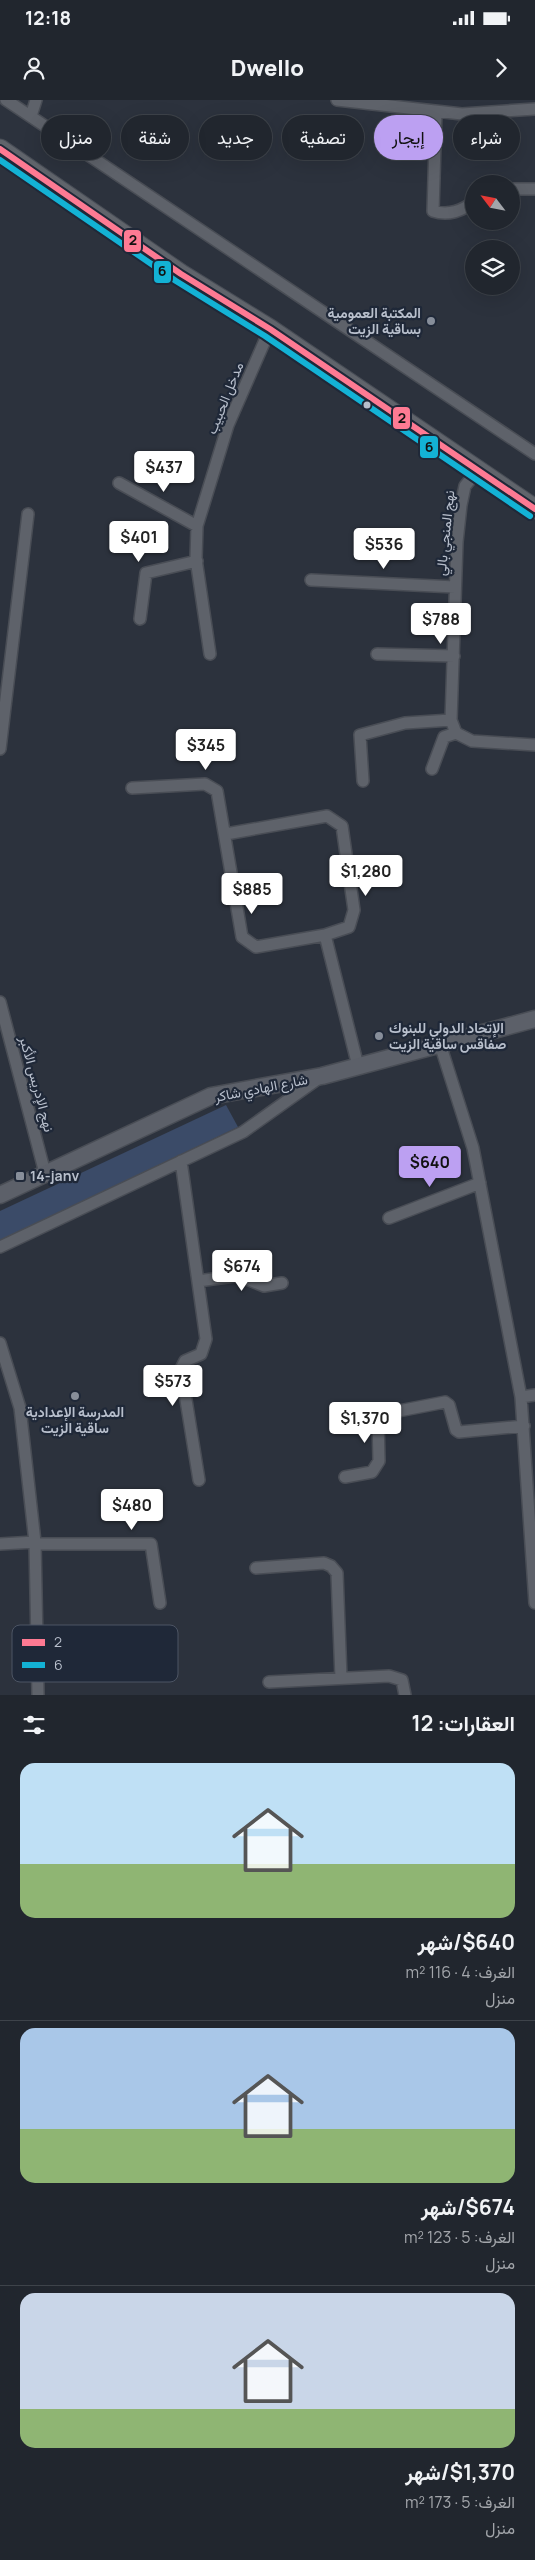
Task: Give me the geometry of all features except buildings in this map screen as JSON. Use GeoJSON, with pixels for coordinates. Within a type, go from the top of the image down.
{"type":"FeatureCollection","features":[{"type":"Feature","properties":{"kind":"main road"},"geometry":{"type":"LineString","coordinates":[[0,149],[181,274],[270,330],[535,508]]}},
{"type":"Feature","properties":{"kind":"main road","name":"شارع الهادي شاكر"},"geometry":{"type":"LineString","coordinates":[[0,1195],[211,1096],[322,1076],[535,1019]]}},
{"type":"Feature","properties":{"kind":"street"},"geometry":{"type":"LineString","coordinates":[[6,100],[535,454]]}},
{"type":"Feature","properties":{"kind":"street"},"geometry":{"type":"LineString","coordinates":[[31,116],[36,100]]}},
{"type":"Feature","properties":{"kind":"street"},"geometry":{"type":"LineString","coordinates":[[337,100],[462,114],[535,109]]}},
{"type":"Feature","properties":{"kind":"street"},"geometry":{"type":"LineString","coordinates":[[436,112],[433,211],[450,213],[460,211],[465,207]]}},
{"type":"Feature","properties":{"kind":"street"},"geometry":{"type":"LineString","coordinates":[[520,189],[535,189]]}},
{"type":"Feature","properties":{"kind":"street","name":"مدخل الحبيب"},"geometry":{"type":"LineString","coordinates":[[210,654],[197,561],[197,526],[228,425],[270,330]]}},
{"type":"Feature","properties":{"kind":"street","name":"نهج المنجي بالي"},"geometry":{"type":"LineString","coordinates":[[456,733],[451,720],[455,586],[462,496],[465,486],[478,470]]}},
{"type":"Feature","properties":{"kind":"street"},"geometry":{"type":"LineString","coordinates":[[120,483],[197,526]]}},
{"type":"Feature","properties":{"kind":"street"},"geometry":{"type":"LineString","coordinates":[[0,749],[28,514]]}},
{"type":"Feature","properties":{"kind":"street"},"geometry":{"type":"LineString","coordinates":[[140,619],[146,574],[197,561]]}},
{"type":"Feature","properties":{"kind":"street"},"geometry":{"type":"LineString","coordinates":[[312,580],[455,586]]}},
{"type":"Feature","properties":{"kind":"street"},"geometry":{"type":"LineString","coordinates":[[377,654],[454,656]]}},
{"type":"Feature","properties":{"kind":"street"},"geometry":{"type":"LineString","coordinates":[[362,781],[360,735],[405,723],[451,720]]}},
{"type":"Feature","properties":{"kind":"street"},"geometry":{"type":"LineString","coordinates":[[432,770],[444,737],[456,733],[472,741],[484,743],[535,745]]}},
{"type":"Feature","properties":{"kind":"street"},"geometry":{"type":"LineString","coordinates":[[132,788],[205,784],[217,791],[226,834],[242,937],[256,947],[325,935],[349,927],[354,910],[342,826],[327,816],[226,834]]}},
{"type":"Feature","properties":{"kind":"street"},"geometry":{"type":"LineString","coordinates":[[325,935],[358,1066]]}},
{"type":"Feature","properties":{"kind":"street","name":"نهج الإدريس الأكبر"},"geometry":{"type":"LineString","coordinates":[[0,1002],[4,1038],[45,1174]]}},
{"type":"Feature","properties":{"kind":"street"},"geometry":{"type":"LineString","coordinates":[[440,1044],[473,1148],[521,1397],[535,1603]]}},
{"type":"Feature","properties":{"kind":"street"},"geometry":{"type":"LineString","coordinates":[[0,1247],[243,1132],[322,1076]]}},
{"type":"Feature","properties":{"kind":"street"},"geometry":{"type":"LineString","coordinates":[[181,1161],[205,1346],[201,1354],[185,1361],[181,1369],[198,1480]]}},
{"type":"Feature","properties":{"kind":"street"},"geometry":{"type":"LineString","coordinates":[[389,1218],[480,1183]]}},
{"type":"Feature","properties":{"kind":"street"},"geometry":{"type":"LineString","coordinates":[[198,1281],[235,1276],[264,1286],[282,1283]]}},
{"type":"Feature","properties":{"kind":"street"},"geometry":{"type":"LineString","coordinates":[[0,1343],[20,1408],[35,1543],[37,1625]]}},
{"type":"Feature","properties":{"kind":"street"},"geometry":{"type":"LineString","coordinates":[[521,1397],[535,1395]]}},
{"type":"Feature","properties":{"kind":"street"},"geometry":{"type":"LineString","coordinates":[[345,1477],[372,1472],[378,1466],[378,1419],[383,1414],[445,1402],[450,1405],[456,1430],[459,1432],[524,1426]]}},
{"type":"Feature","properties":{"kind":"street"},"geometry":{"type":"LineString","coordinates":[[0,1544],[151,1544],[160,1603]]}},
{"type":"Feature","properties":{"kind":"street"},"geometry":{"type":"LineString","coordinates":[[256,1568],[324,1563],[334,1568],[337,1573],[341,1678]]}},
{"type":"Feature","properties":{"kind":"street"},"geometry":{"type":"LineString","coordinates":[[269,1682],[396,1677],[402,1680],[404,1695]]}},
{"type":"Feature","properties":{"kind":"street"},"geometry":{"type":"LineString","coordinates":[[38,1682],[38,1695]]}},
{"type":"Feature","properties":{"kind":"water"},"geometry":{"type":"Polygon","coordinates":[[[226,1105],[238,1127],[0,1241],[0,1211],[226,1105]]]}},
{"type":"Feature","properties":{"kind":"transit line","name":"2"},"geometry":{"type":"LineString","coordinates":[[0,149],[181,274],[270,329],[535,509]]}},
{"type":"Feature","properties":{"kind":"transit line","name":"6"},"geometry":{"type":"LineString","coordinates":[[0,160],[176,281],[265,336],[530,516]]}},
{"type":"Feature","properties":{"kind":"place","name":"المكتبة العمومية بساقية الزيت"},"geometry":{"type":"Point","coordinates":[431,321]}},
{"type":"Feature","properties":{"kind":"place","name":"الإتحاد الدولي للبنوك صفاقس ساقية الزيت"},"geometry":{"type":"Point","coordinates":[379,1036]}},
{"type":"Feature","properties":{"kind":"place","name":"14-janv"},"geometry":{"type":"Point","coordinates":[20,1176]}},
{"type":"Feature","properties":{"kind":"place","name":"المدرسة الإعدادية ساقية الزيت"},"geometry":{"type":"Point","coordinates":[75,1396]}}]}
